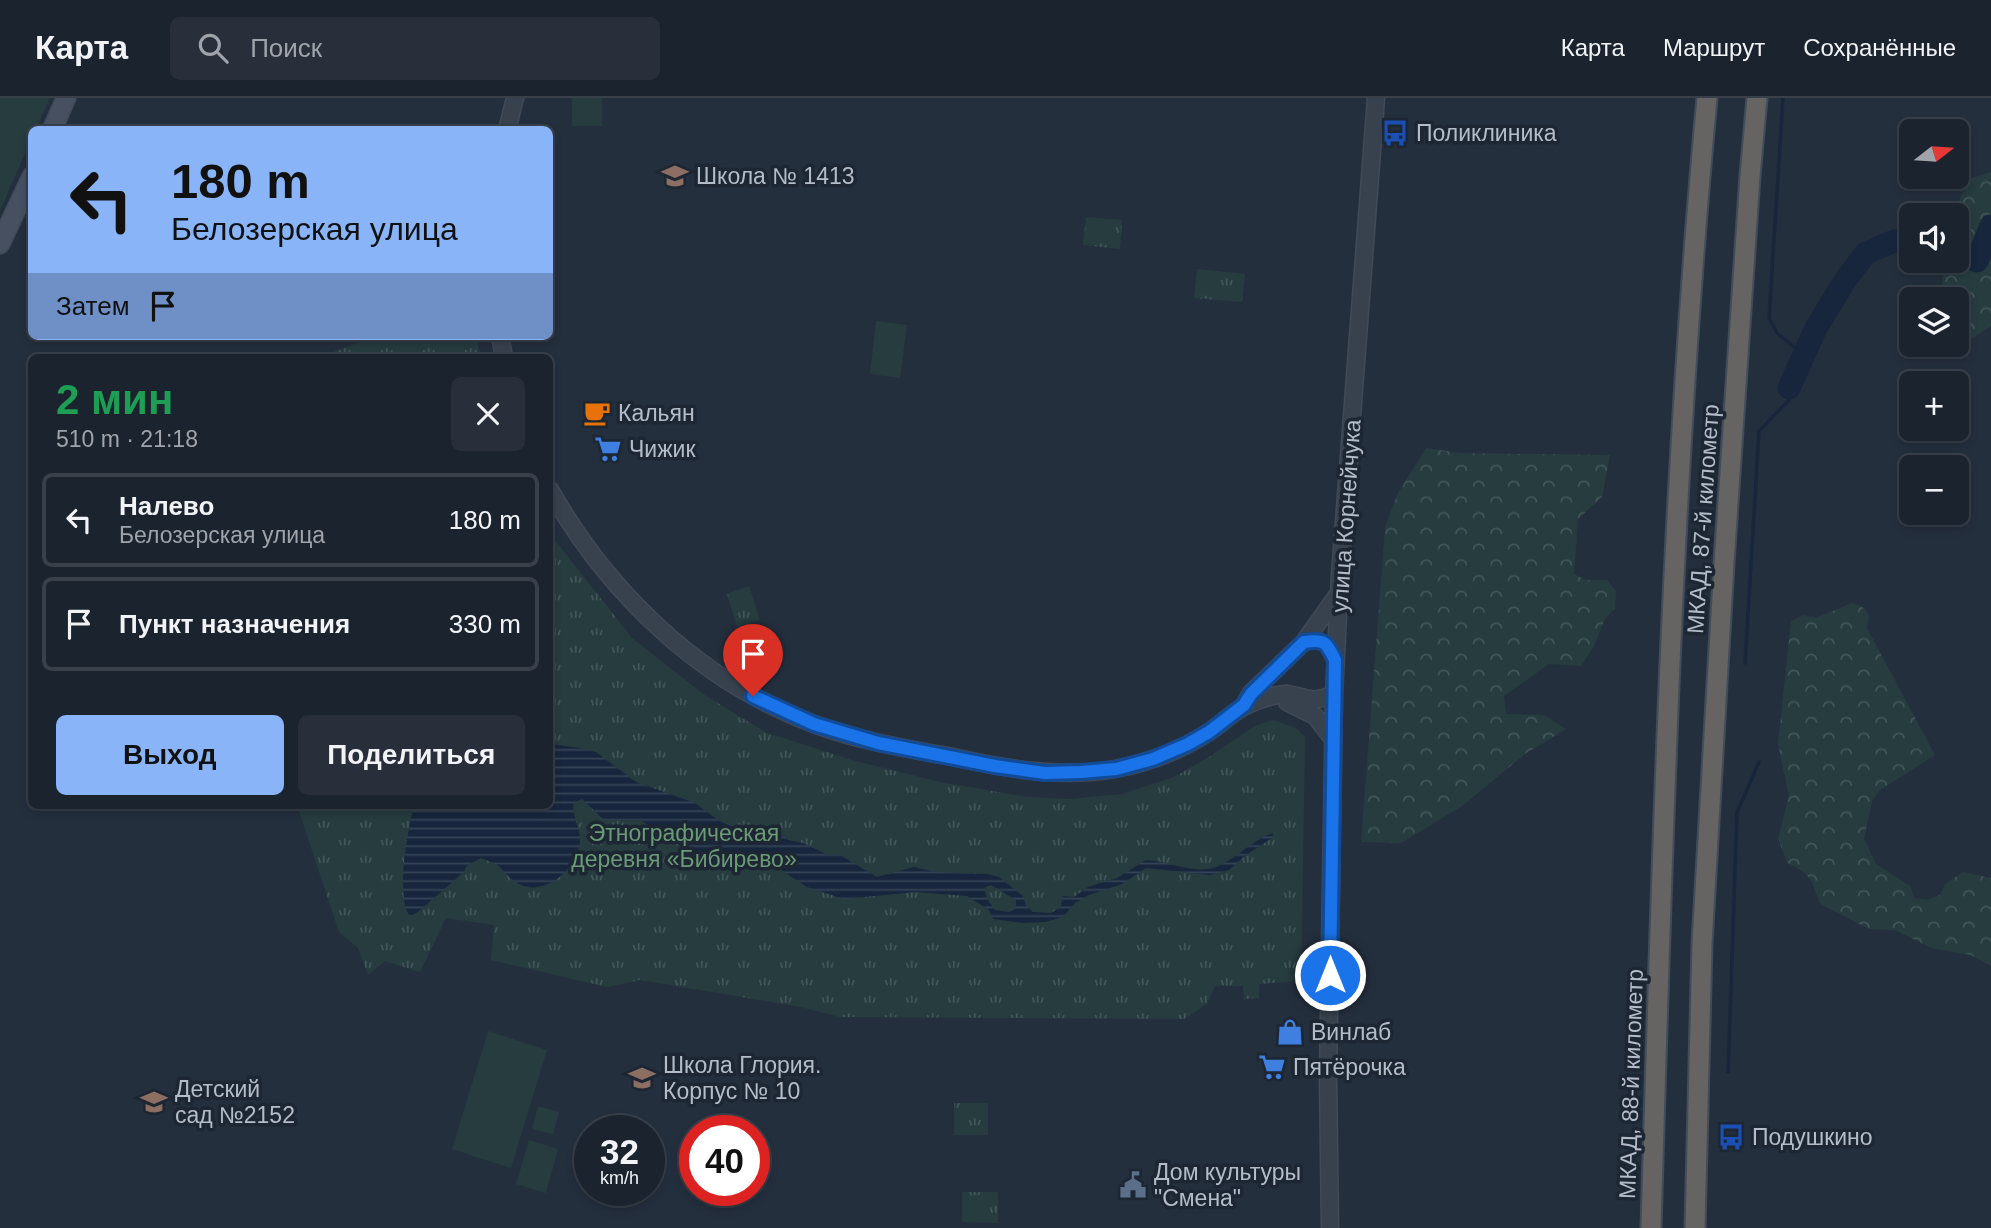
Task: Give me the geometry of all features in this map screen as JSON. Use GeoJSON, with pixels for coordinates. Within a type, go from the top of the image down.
{"type":"FeatureCollection","features":[{"type":"Feature","properties":{"kind":"highway","name":"МКАД, 87-й километр"},"geometry":{"type":"LineString","coordinates":[[1660,942],[1674,560],[1707,98]]}},
{"type":"Feature","properties":{"kind":"highway","name":"МКАД, 87-й километр"},"geometry":{"type":"LineString","coordinates":[[1695,1228],[1702,943],[1725,549],[1757,98]]}},
{"type":"Feature","properties":{"kind":"highway","name":"МКАД, 88-й километр"},"geometry":{"type":"LineString","coordinates":[[1651,1228],[1660,942]]}},
{"type":"Feature","properties":{"kind":"main road"},"geometry":{"type":"LineString","coordinates":[[54,126],[66,98]]}},
{"type":"Feature","properties":{"kind":"main road"},"geometry":{"type":"LineString","coordinates":[[0,244],[28,184]]}},
{"type":"Feature","properties":{"kind":"street"},"geometry":{"type":"LineString","coordinates":[[507,126],[515,98]]}},
{"type":"Feature","properties":{"kind":"street","name":"улица Корнейчука"},"geometry":{"type":"LineString","coordinates":[[1330,1228],[1328,1076],[1335,660],[1376,98]]}},
{"type":"Feature","properties":{"kind":"street"},"geometry":{"type":"LineString","coordinates":[[553,495],[596,560],[640,611],[709,668],[753,696],[814,724],[878,743],[1045,773],[1116,769],[1167,753],[1209,732],[1244,705],[1251,694],[1304,642],[1339,592]]}},
{"type":"Feature","properties":{"kind":"street"},"geometry":{"type":"LineString","coordinates":[[1304,642],[1316,640],[1328,644],[1335,660]]}},
{"type":"Feature","properties":{"kind":"street"},"geometry":{"type":"LineString","coordinates":[[1244,705],[1285,694],[1311,700],[1334,694]]}},
{"type":"Feature","properties":{"kind":"street"},"geometry":{"type":"LineString","coordinates":[[1270,697],[1285,700],[1315,716],[1333,739]]}},
{"type":"Feature","properties":{"kind":"green space"},"geometry":{"type":"Polygon","coordinates":[[[0,98],[50,98],[37,126],[28,126],[28,147],[0,211],[0,98]]]}},
{"type":"Feature","properties":{"kind":"green space"},"geometry":{"type":"Polygon","coordinates":[[[572,98],[602,98],[602,126],[572,126],[572,98]]]}},
{"type":"Feature","properties":{"kind":"green space"},"geometry":{"type":"Polygon","coordinates":[[[1991,172],[1991,326],[1969,341],[1969,287],[1942,287],[1943,273],[1969,273],[1969,203],[1958,203],[1964,189],[1969,189],[1969,179],[1991,172]]]}},
{"type":"Feature","properties":{"kind":"green space"},"geometry":{"type":"Polygon","coordinates":[[[1086,217],[1122,220],[1120,249],[1083,245],[1086,217]]]}},
{"type":"Feature","properties":{"kind":"green space"},"geometry":{"type":"Polygon","coordinates":[[[1197,269],[1245,274],[1242,302],[1194,298],[1197,269]]]}},
{"type":"Feature","properties":{"kind":"green space"},"geometry":{"type":"Polygon","coordinates":[[[876,321],[907,325],[900,378],[870,374],[876,321]]]}},
{"type":"Feature","properties":{"kind":"green space"},"geometry":{"type":"Polygon","coordinates":[[[365,340],[477,340],[479,354],[328,354],[365,340]]]}},
{"type":"Feature","properties":{"kind":"green space"},"geometry":{"type":"Polygon","coordinates":[[[1426,448],[1460,453],[1610,455],[1602,497],[1578,519],[1574,574],[1586,580],[1607,580],[1616,591],[1615,608],[1605,619],[1594,646],[1581,666],[1549,664],[1504,696],[1506,714],[1544,715],[1566,729],[1525,754],[1462,806],[1401,843],[1361,842],[1385,528],[1397,495],[1426,448]]]}},
{"type":"Feature","properties":{"kind":"green space","name":"Этнографическая деревня «Бибирево»"},"geometry":{"type":"Polygon","coordinates":[[[553,538],[632,638],[703,694],[767,733],[855,761],[940,782],[1027,797],[1070,799],[1122,794],[1174,777],[1255,726],[1273,720],[1296,728],[1305,737],[1301,981],[1259,984],[1259,998],[1244,999],[1243,986],[1215,986],[1207,1004],[1184,1019],[840,1017],[801,1007],[640,980],[607,987],[491,960],[494,925],[446,918],[420,972],[385,961],[368,975],[358,948],[339,932],[298,809],[553,809],[553,538]]]}},
{"type":"Feature","properties":{"kind":"green space"},"geometry":{"type":"Polygon","coordinates":[[[749,586],[760,620],[737,627],[727,594],[749,586]]]}},
{"type":"Feature","properties":{"kind":"green space"},"geometry":{"type":"Polygon","coordinates":[[[1852,603],[1864,608],[1869,616],[1867,628],[1935,755],[1880,790],[1872,801],[1864,839],[1876,864],[1910,886],[1914,898],[1927,900],[1940,895],[1945,884],[1963,872],[1991,878],[1991,966],[1971,955],[1931,948],[1895,930],[1869,929],[1820,904],[1806,874],[1787,863],[1778,838],[1789,796],[1778,744],[1791,621],[1803,615],[1816,618],[1852,603]]]}},
{"type":"Feature","properties":{"kind":"green space"},"geometry":{"type":"Polygon","coordinates":[[[488,1031],[547,1050],[511,1168],[452,1149],[488,1031]]]}},
{"type":"Feature","properties":{"kind":"green space"},"geometry":{"type":"Polygon","coordinates":[[[954,1103],[988,1103],[988,1135],[954,1135],[954,1103]]]}},
{"type":"Feature","properties":{"kind":"green space"},"geometry":{"type":"Polygon","coordinates":[[[538,1106],[559,1112],[553,1134],[532,1129],[538,1106]]]}},
{"type":"Feature","properties":{"kind":"green space"},"geometry":{"type":"Polygon","coordinates":[[[529,1140],[558,1149],[546,1193],[516,1184],[529,1140]]]}},
{"type":"Feature","properties":{"kind":"green space"},"geometry":{"type":"Polygon","coordinates":[[[962,1192],[998,1192],[998,1223],[962,1222],[962,1192]]]}},
{"type":"Feature","properties":{"kind":"water"},"geometry":{"type":"Polygon","coordinates":[[[553,744],[596,752],[636,782],[695,803],[730,826],[785,836],[788,840],[803,843],[828,855],[840,855],[877,877],[914,867],[935,872],[999,877],[1023,896],[1026,906],[1033,912],[1051,913],[1061,907],[1062,896],[1074,897],[1088,887],[1117,878],[1146,860],[1190,869],[1216,867],[1273,833],[1272,838],[1229,870],[1210,875],[1146,868],[1122,884],[1089,895],[1075,903],[1063,917],[1045,922],[1022,923],[993,919],[989,910],[967,896],[916,892],[844,899],[807,887],[766,860],[693,862],[672,837],[639,820],[604,820],[582,799],[574,803],[573,808],[580,836],[578,851],[567,870],[558,878],[549,884],[528,887],[514,881],[497,865],[481,858],[466,866],[464,872],[410,917],[403,894],[406,846],[413,809],[553,809],[553,744]],[[991,885],[984,888],[987,899],[995,910],[1009,912],[1016,908],[1016,900],[991,885]]]}},
{"type":"Feature","properties":{"kind":"waterway"},"geometry":{"type":"LineString","coordinates":[[1783,98],[1769,318],[1777,333],[1804,355]]}},
{"type":"Feature","properties":{"kind":"waterway"},"geometry":{"type":"LineString","coordinates":[[1969,257],[1977,261],[1991,226]]}},
{"type":"Feature","properties":{"kind":"waterway"},"geometry":{"type":"LineString","coordinates":[[1789,388],[1816,328],[1846,279],[1866,253],[1894,241],[1899,242]]}},
{"type":"Feature","properties":{"kind":"waterway"},"geometry":{"type":"LineString","coordinates":[[1745,663],[1759,431],[1789,400],[1789,388]]}},
{"type":"Feature","properties":{"kind":"waterway"},"geometry":{"type":"LineString","coordinates":[[1728,1072],[1737,813],[1759,762]]}},
{"type":"Feature","properties":{"kind":"place","name":"Поликлиника"},"geometry":{"type":"Point","coordinates":[1395,133]}},
{"type":"Feature","properties":{"kind":"place","name":"Школа № 1413"},"geometry":{"type":"Point","coordinates":[675,176]}},
{"type":"Feature","properties":{"kind":"place","name":"Кальян"},"geometry":{"type":"Point","coordinates":[597,413]}},
{"type":"Feature","properties":{"kind":"place","name":"Чижик"},"geometry":{"type":"Point","coordinates":[608,449]}},
{"type":"Feature","properties":{"kind":"place","name":"Винлаб"},"geometry":{"type":"Point","coordinates":[1290,1032]}},
{"type":"Feature","properties":{"kind":"place","name":"Пятёрочка"},"geometry":{"type":"Point","coordinates":[1272,1067]}},
{"type":"Feature","properties":{"kind":"place","name":"Школа Глория. Корпус № 10"},"geometry":{"type":"Point","coordinates":[642,1078]}},
{"type":"Feature","properties":{"kind":"place","name":"Детский сад №2152"},"geometry":{"type":"Point","coordinates":[154,1102]}},
{"type":"Feature","properties":{"kind":"place","name":"Подушкино"},"geometry":{"type":"Point","coordinates":[1731,1137]}},
{"type":"Feature","properties":{"kind":"place","name":"Дом культуры \"Смена\""},"geometry":{"type":"Point","coordinates":[1133,1185]}},
{"type":"Feature","properties":{"kind":"route"},"geometry":{"type":"LineString","coordinates":[[753,696],[814,724],[878,743],[1045,773],[1116,769],[1167,753],[1209,732],[1244,705],[1251,694],[1304,642],[1316,640],[1328,644],[1335,660],[1330,975]]}}]}
